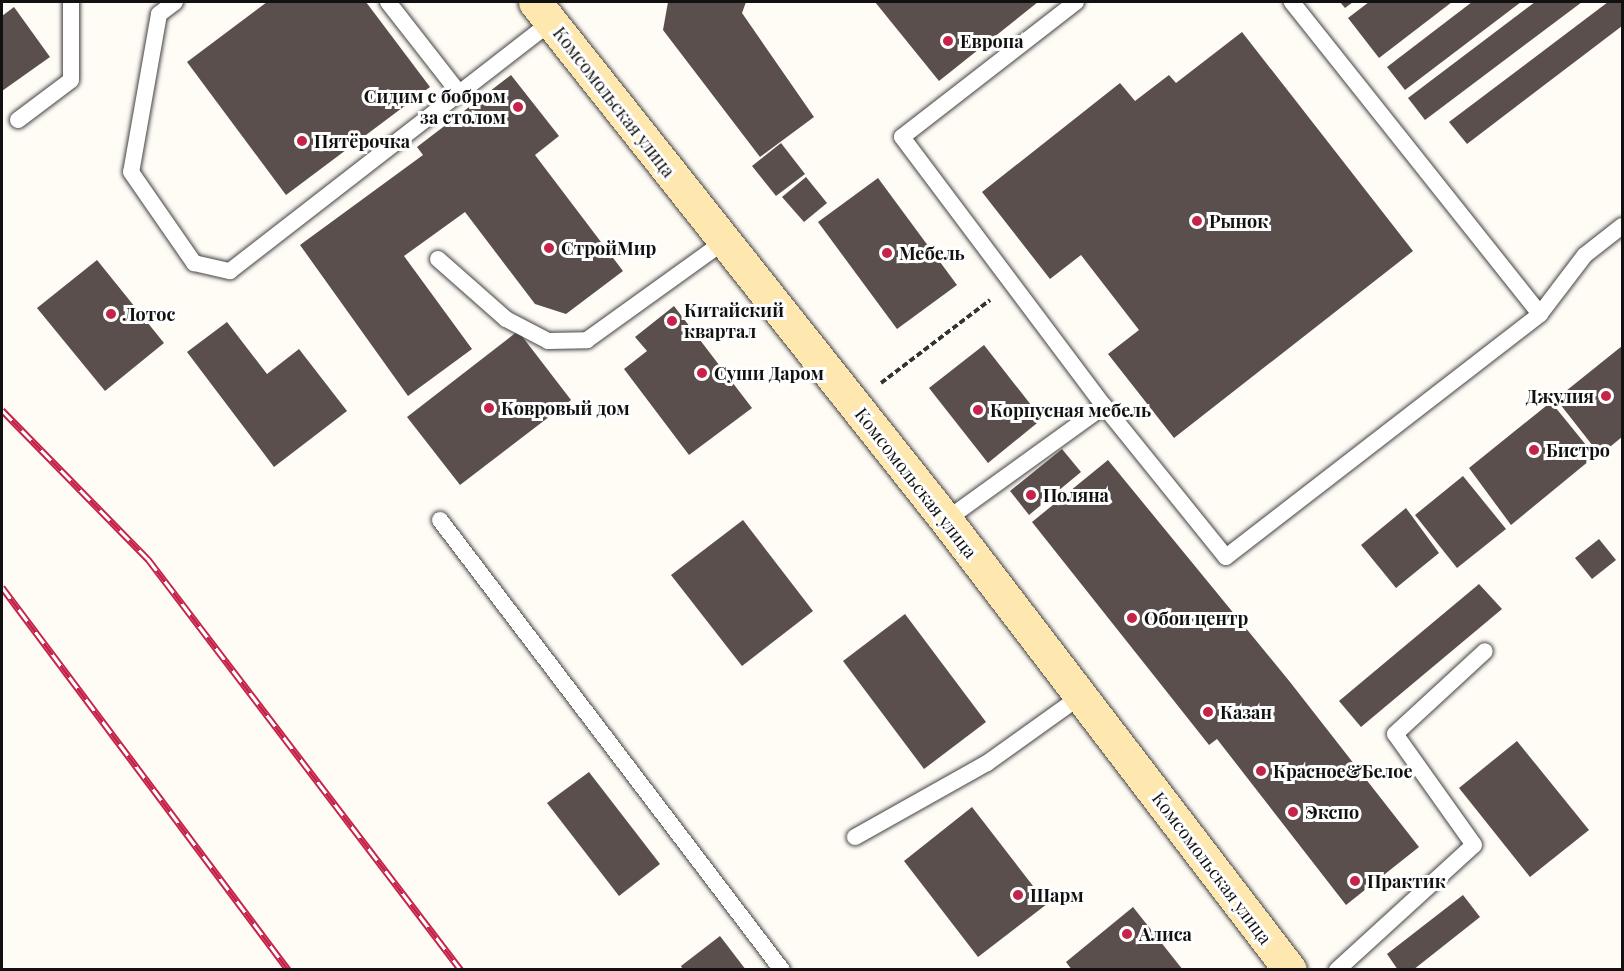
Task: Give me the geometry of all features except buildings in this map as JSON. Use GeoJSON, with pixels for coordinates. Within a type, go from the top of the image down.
{"type":"FeatureCollection","features":[{"type":"Feature","properties":{"kind":"main road","name":"Комсомольская улица"},"geometry":{"type":"LineString","coordinates":[[543,12],[946,520],[1290,969]]}},
{"type":"Feature","properties":{"kind":"lane"},"geometry":{"type":"LineString","coordinates":[[18,120],[71,80],[71,2]]}},
{"type":"Feature","properties":{"kind":"lane"},"geometry":{"type":"LineString","coordinates":[[175,2],[159,14],[131,172],[194,263],[230,271],[459,93],[543,12]]}},
{"type":"Feature","properties":{"kind":"lane"},"geometry":{"type":"LineString","coordinates":[[388,2],[459,93]]}},
{"type":"Feature","properties":{"kind":"lane"},"geometry":{"type":"LineString","coordinates":[[1076,2],[902,137],[1104,406],[1226,557],[1540,314],[1586,255],[1623,226]]}},
{"type":"Feature","properties":{"kind":"lane"},"geometry":{"type":"LineString","coordinates":[[1292,2],[1540,314]]}},
{"type":"Feature","properties":{"kind":"lane"},"geometry":{"type":"LineString","coordinates":[[438,259],[506,319],[548,341],[587,340],[725,241]]}},
{"type":"Feature","properties":{"kind":"lane"},"geometry":{"type":"LineString","coordinates":[[946,520],[1104,406]]}},
{"type":"Feature","properties":{"kind":"lane"},"geometry":{"type":"LineString","coordinates":[[440,520],[782,969]]}},
{"type":"Feature","properties":{"kind":"lane"},"geometry":{"type":"LineString","coordinates":[[1337,969],[1474,845],[1395,734],[1485,651]]}},
{"type":"Feature","properties":{"kind":"lane"},"geometry":{"type":"LineString","coordinates":[[855,837],[987,764],[1081,696]]}},
{"type":"Feature","properties":{"kind":"path"},"geometry":{"type":"LineString","coordinates":[[854,404],[1012,283]]}},
{"type":"Feature","properties":{"kind":"railway"},"geometry":{"type":"LineString","coordinates":[[2,410],[148,559],[461,970]]}},
{"type":"Feature","properties":{"kind":"railway"},"geometry":{"type":"LineString","coordinates":[[2,587],[289,970]]}},
{"type":"Feature","properties":{"kind":"place","name":"Европа"},"geometry":{"type":"Point","coordinates":[948,41]}},
{"type":"Feature","properties":{"kind":"place","name":"Сидим с бобром за столом"},"geometry":{"type":"Point","coordinates":[518,107]}},
{"type":"Feature","properties":{"kind":"place","name":"Пятёрочка"},"geometry":{"type":"Point","coordinates":[302,141]}},
{"type":"Feature","properties":{"kind":"place","name":"Рынок"},"geometry":{"type":"Point","coordinates":[1197,221]}},
{"type":"Feature","properties":{"kind":"place","name":"СтройМир"},"geometry":{"type":"Point","coordinates":[549,248]}},
{"type":"Feature","properties":{"kind":"place","name":"Мебель"},"geometry":{"type":"Point","coordinates":[887,253]}},
{"type":"Feature","properties":{"kind":"place","name":"Лотос"},"geometry":{"type":"Point","coordinates":[111,314]}},
{"type":"Feature","properties":{"kind":"place","name":"Китайский квартал"},"geometry":{"type":"Point","coordinates":[672,321]}},
{"type":"Feature","properties":{"kind":"place","name":"Суши Даром"},"geometry":{"type":"Point","coordinates":[702,373]}},
{"type":"Feature","properties":{"kind":"place","name":"Джулия"},"geometry":{"type":"Point","coordinates":[1606,396]}},
{"type":"Feature","properties":{"kind":"place","name":"Ковровый дом"},"geometry":{"type":"Point","coordinates":[489,408]}},
{"type":"Feature","properties":{"kind":"place","name":"Корпусная мебель"},"geometry":{"type":"Point","coordinates":[978,410]}},
{"type":"Feature","properties":{"kind":"place","name":"Бистро"},"geometry":{"type":"Point","coordinates":[1534,450]}},
{"type":"Feature","properties":{"kind":"place","name":"Поляна"},"geometry":{"type":"Point","coordinates":[1031,495]}},
{"type":"Feature","properties":{"kind":"place","name":"Обои центр"},"geometry":{"type":"Point","coordinates":[1132,618]}},
{"type":"Feature","properties":{"kind":"place","name":"Казан"},"geometry":{"type":"Point","coordinates":[1208,712]}},
{"type":"Feature","properties":{"kind":"place","name":"Красное&Белое"},"geometry":{"type":"Point","coordinates":[1261,771]}},
{"type":"Feature","properties":{"kind":"place","name":"Экспо"},"geometry":{"type":"Point","coordinates":[1293,812]}},
{"type":"Feature","properties":{"kind":"place","name":"Практик"},"geometry":{"type":"Point","coordinates":[1355,881]}},
{"type":"Feature","properties":{"kind":"place","name":"Шарм"},"geometry":{"type":"Point","coordinates":[1018,895]}},
{"type":"Feature","properties":{"kind":"place","name":"Алиса"},"geometry":{"type":"Point","coordinates":[1127,934]}}]}
